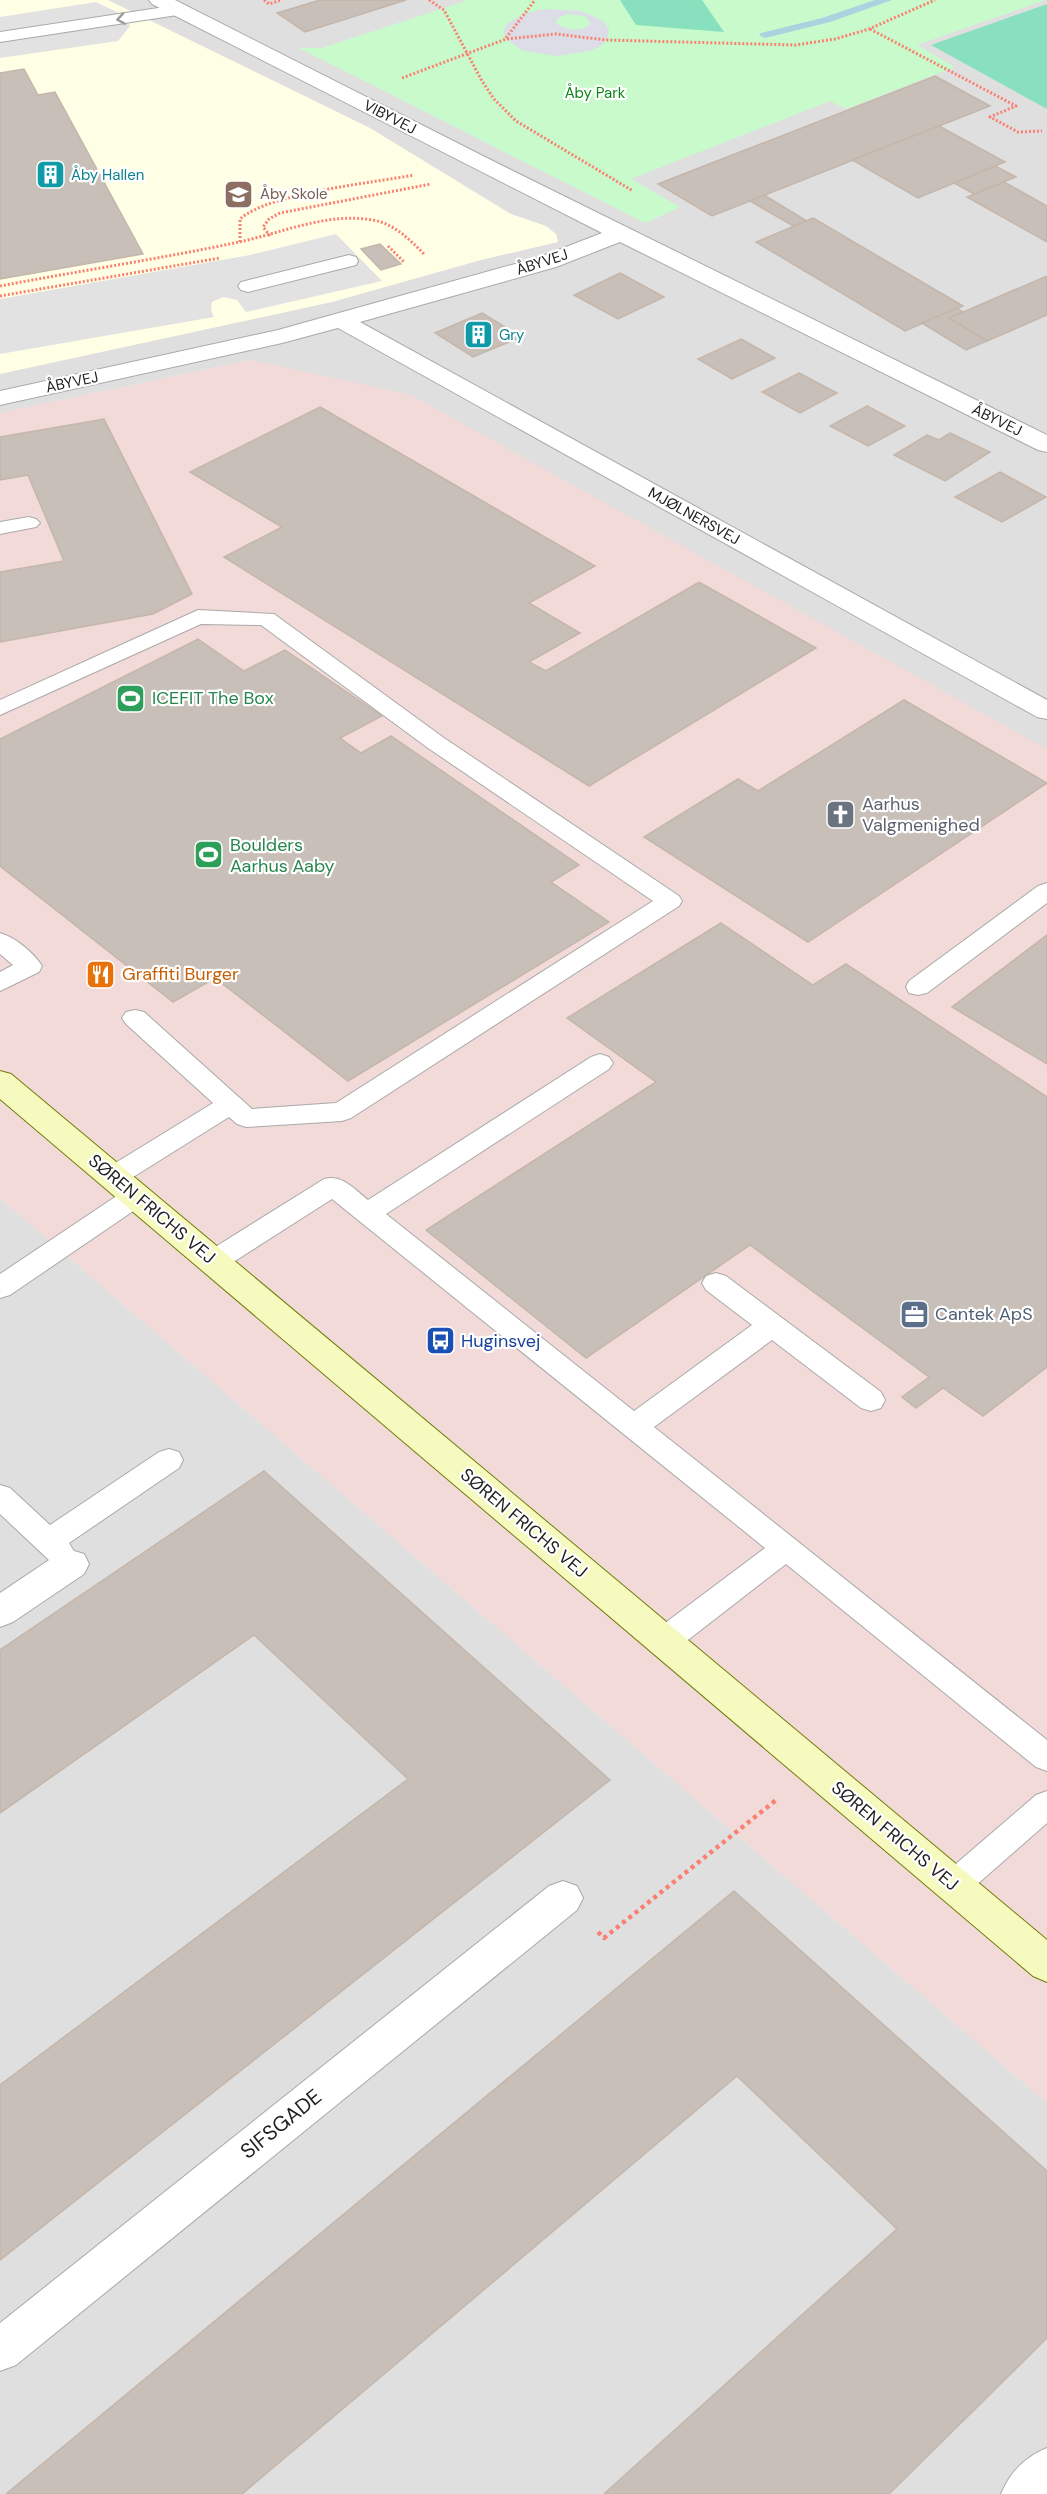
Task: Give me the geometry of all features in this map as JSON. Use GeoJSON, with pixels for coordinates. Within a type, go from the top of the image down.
{"type":"FeatureCollection","features":[{"type":"Feature","properties":{"kind":"street","name":"VIBYVEJ"},"geometry":{"type":"LineString","coordinates":[[159,0],[621,234]]}},
{"type":"Feature","properties":{"kind":"street","name":"ÅBYVEJ"},"geometry":{"type":"LineString","coordinates":[[0,398],[209,353],[343,320],[548,262],[621,234],[1047,444]]}},
{"type":"Feature","properties":{"kind":"street","name":"MJØLNERSVEJ"},"geometry":{"type":"LineString","coordinates":[[343,320],[1047,711]]}},
{"type":"Feature","properties":{"kind":"street","name":"SØREN FRICHS VEJ"},"geometry":{"type":"LineString","coordinates":[[0,1082],[1047,1964]]}},
{"type":"Feature","properties":{"kind":"street"},"geometry":{"type":"LineString","coordinates":[[0,1612],[60,1553]]}},
{"type":"Feature","properties":{"kind":"street","name":"SIFSGADE"},"geometry":{"type":"LineString","coordinates":[[0,2349],[563,1898]]}},
{"type":"Feature","properties":{"kind":"street"},"geometry":{"type":"LineString","coordinates":[[1024,2494],[1047,2470]]}},
{"type":"Feature","properties":{"kind":"lane"},"geometry":{"type":"LineString","coordinates":[[0,38],[178,10]]}},
{"type":"Feature","properties":{"kind":"lane"},"geometry":{"type":"LineString","coordinates":[[248,286],[349,261]]}},
{"type":"Feature","properties":{"kind":"lane"},"geometry":{"type":"LineString","coordinates":[[0,528],[29,523]]}},
{"type":"Feature","properties":{"kind":"lane"},"geometry":{"type":"LineString","coordinates":[[0,708],[198,617],[266,619],[436,743],[670,901],[342,1112],[246,1118],[135,1018]]}},
{"type":"Feature","properties":{"kind":"lane"},"geometry":{"type":"LineString","coordinates":[[918,987],[1047,891]]}},
{"type":"Feature","properties":{"kind":"lane"},"geometry":{"type":"LineString","coordinates":[[0,941],[30,966],[0,983]]}},
{"type":"Feature","properties":{"kind":"lane"},"geometry":{"type":"LineString","coordinates":[[367,1213],[600,1063]]}},
{"type":"Feature","properties":{"kind":"lane"},"geometry":{"type":"LineString","coordinates":[[0,1288],[230,1104]]}},
{"type":"Feature","properties":{"kind":"lane"},"geometry":{"type":"LineString","coordinates":[[214,1261],[333,1186],[1047,1758]]}},
{"type":"Feature","properties":{"kind":"lane"},"geometry":{"type":"LineString","coordinates":[[716,1283],[871,1400]]}},
{"type":"Feature","properties":{"kind":"lane"},"geometry":{"type":"LineString","coordinates":[[634,1426],[772,1325]]}},
{"type":"Feature","properties":{"kind":"lane"},"geometry":{"type":"LineString","coordinates":[[0,1496],[60,1553],[169,1460]]}},
{"type":"Feature","properties":{"kind":"lane"},"geometry":{"type":"LineString","coordinates":[[664,1641],[786,1548]]}},
{"type":"Feature","properties":{"kind":"lane"},"geometry":{"type":"LineString","coordinates":[[954,1885],[1047,1804]]}},
{"type":"Feature","properties":{"kind":"path"},"geometry":{"type":"LineString","coordinates":[[264,0],[269,4],[281,0]]}},
{"type":"Feature","properties":{"kind":"path"},"geometry":{"type":"LineString","coordinates":[[429,0],[444,10],[494,99],[516,121],[640,195]]}},
{"type":"Feature","properties":{"kind":"path"},"geometry":{"type":"LineString","coordinates":[[506,39],[535,0]]}},
{"type":"Feature","properties":{"kind":"path"},"geometry":{"type":"LineString","coordinates":[[353,98],[467,52],[506,39],[556,34],[606,40],[796,45],[835,39],[869,29],[934,0]]}},
{"type":"Feature","properties":{"kind":"path"},"geometry":{"type":"LineString","coordinates":[[869,29],[1016,106],[990,117],[1018,132],[1042,131]]}},
{"type":"Feature","properties":{"kind":"path"},"geometry":{"type":"LineString","coordinates":[[274,240],[263,227],[269,219],[280,213],[488,167]]}},
{"type":"Feature","properties":{"kind":"path"},"geometry":{"type":"LineString","coordinates":[[240,242],[240,219],[250,210],[271,203],[488,167]]}},
{"type":"Feature","properties":{"kind":"path"},"geometry":{"type":"LineString","coordinates":[[563,1898],[604,1938],[816,1769]]}},
{"type":"Feature","properties":{"kind":"shaded area"},"geometry":{"type":"Polygon","coordinates":[[[0,0],[1047,0],[1047,749],[251,360],[0,413],[0,0]]]}},
{"type":"Feature","properties":{"kind":"shaded area","name":"Åby Skole"},"geometry":{"type":"Polygon","coordinates":[[[0,0],[108,0],[370,128],[511,214],[546,226],[556,234],[558,242],[481,260],[332,302],[0,374],[0,0]]]}},
{"type":"Feature","properties":{"kind":"shaded area"},"geometry":{"type":"Polygon","coordinates":[[[96,2],[119,13],[130,26],[118,41],[0,58],[0,17],[96,2]]]}},
{"type":"Feature","properties":{"kind":"shaded area"},"geometry":{"type":"Polygon","coordinates":[[[545,9],[578,11],[603,21],[609,29],[608,37],[602,45],[590,51],[556,56],[523,51],[505,38],[504,30],[508,23],[525,13],[545,9]],[[568,14],[558,18],[556,23],[572,30],[584,28],[591,24],[585,16],[568,14]]]}},
{"type":"Feature","properties":{"kind":"shaded area"},"geometry":{"type":"Polygon","coordinates":[[[336,234],[382,281],[246,312],[237,300],[223,297],[212,302],[211,310],[214,317],[0,354],[0,299],[250,255],[336,234]]]}},
{"type":"Feature","properties":{"kind":"shaded area"},"geometry":{"type":"Polygon","coordinates":[[[251,360],[411,395],[1047,749],[1047,2103],[0,1198],[0,413],[251,360]]]}},
{"type":"Feature","properties":{"kind":"shaded area"},"geometry":{"type":"Polygon","coordinates":[[[0,1198],[1047,2103],[1047,2494],[0,2494],[0,1198]]]}},
{"type":"Feature","properties":{"kind":"green space","name":"Åby Park"},"geometry":{"type":"Polygon","coordinates":[[[468,0],[1046,0],[917,45],[955,67],[846,109],[830,101],[631,179],[680,207],[645,223],[299,48],[322,48],[468,0]]]}},
{"type":"Feature","properties":{"kind":"green space"},"geometry":{"type":"Polygon","coordinates":[[[620,0],[702,0],[724,32],[636,25],[620,0]]]}},
{"type":"Feature","properties":{"kind":"green space"},"geometry":{"type":"Polygon","coordinates":[[[1047,4],[1047,109],[931,45],[1047,4]]]}},
{"type":"Feature","properties":{"kind":"building"},"geometry":{"type":"Polygon","coordinates":[[[320,0],[406,0],[305,32],[277,13],[320,0]]]}},
{"type":"Feature","properties":{"kind":"building","name":"Åby Hallen"},"geometry":{"type":"Polygon","coordinates":[[[24,69],[38,95],[55,92],[143,254],[0,279],[0,73],[24,69]]]}},
{"type":"Feature","properties":{"kind":"building"},"geometry":{"type":"Polygon","coordinates":[[[935,76],[990,106],[712,216],[658,184],[935,76]]]}},
{"type":"Feature","properties":{"kind":"building"},"geometry":{"type":"Polygon","coordinates":[[[939,126],[1005,162],[918,198],[852,160],[939,126]]]}},
{"type":"Feature","properties":{"kind":"building"},"geometry":{"type":"Polygon","coordinates":[[[995,166],[1016,177],[974,194],[954,183],[995,166]]]}},
{"type":"Feature","properties":{"kind":"building"},"geometry":{"type":"Polygon","coordinates":[[[1004,182],[1047,206],[1047,242],[967,197],[1004,182]]]}},
{"type":"Feature","properties":{"kind":"building"},"geometry":{"type":"Polygon","coordinates":[[[764,195],[807,221],[793,226],[750,201],[764,195]]]}},
{"type":"Feature","properties":{"kind":"building"},"geometry":{"type":"Polygon","coordinates":[[[813,218],[963,306],[905,331],[756,242],[813,218]]]}},
{"type":"Feature","properties":{"kind":"building"},"geometry":{"type":"Polygon","coordinates":[[[380,244],[401,264],[381,270],[361,249],[380,244]]]}},
{"type":"Feature","properties":{"kind":"building"},"geometry":{"type":"Polygon","coordinates":[[[620,273],[664,297],[618,319],[574,295],[620,273]]]}},
{"type":"Feature","properties":{"kind":"building"},"geometry":{"type":"Polygon","coordinates":[[[1047,276],[1047,315],[987,341],[949,318],[1047,276]]]}},
{"type":"Feature","properties":{"kind":"building"},"geometry":{"type":"Polygon","coordinates":[[[957,308],[963,312],[949,318],[987,341],[966,350],[922,323],[957,308]]]}},
{"type":"Feature","properties":{"kind":"building","name":"Gry"},"geometry":{"type":"Polygon","coordinates":[[[482,313],[521,337],[473,357],[435,333],[482,313]]]}},
{"type":"Feature","properties":{"kind":"building"},"geometry":{"type":"Polygon","coordinates":[[[741,339],[775,358],[732,379],[698,359],[741,339]]]}},
{"type":"Feature","properties":{"kind":"building"},"geometry":{"type":"Polygon","coordinates":[[[799,373],[837,393],[800,413],[762,392],[799,373]]]}},
{"type":"Feature","properties":{"kind":"building"},"geometry":{"type":"Polygon","coordinates":[[[867,406],[905,426],[868,446],[830,426],[867,406]]]}},
{"type":"Feature","properties":{"kind":"building"},"geometry":{"type":"Polygon","coordinates":[[[320,407],[595,566],[529,603],[580,633],[529,662],[546,671],[699,582],[816,648],[589,786],[224,557],[282,527],[190,472],[320,407]]]}},
{"type":"Feature","properties":{"kind":"building"},"geometry":{"type":"Polygon","coordinates":[[[104,419],[192,594],[153,614],[0,642],[0,572],[64,561],[28,475],[0,480],[0,437],[104,419]]]}},
{"type":"Feature","properties":{"kind":"building"},"geometry":{"type":"Polygon","coordinates":[[[950,433],[990,452],[945,481],[894,455],[927,435],[939,440],[950,433]]]}},
{"type":"Feature","properties":{"kind":"building"},"geometry":{"type":"Polygon","coordinates":[[[1000,472],[1046,497],[1002,522],[955,497],[1000,472]]]}},
{"type":"Feature","properties":{"kind":"building"},"geometry":{"type":"Polygon","coordinates":[[[198,639],[244,671],[285,650],[382,716],[340,738],[361,753],[391,736],[579,865],[551,882],[609,922],[348,1081],[215,978],[173,1002],[0,866],[0,739],[198,639]]]}},
{"type":"Feature","properties":{"kind":"building","name":"Aarhus Valgmenighed"},"geometry":{"type":"Polygon","coordinates":[[[904,700],[1047,783],[808,942],[644,837],[738,779],[758,791],[904,700]]]}},
{"type":"Feature","properties":{"kind":"building"},"geometry":{"type":"Polygon","coordinates":[[[721,923],[813,985],[846,964],[1047,1097],[1047,1367],[983,1416],[943,1388],[916,1408],[902,1397],[929,1377],[750,1245],[586,1358],[426,1230],[656,1082],[567,1018],[721,923]]]}},
{"type":"Feature","properties":{"kind":"building"},"geometry":{"type":"Polygon","coordinates":[[[1047,935],[1047,1064],[952,1007],[1047,935]]]}},
{"type":"Feature","properties":{"kind":"building"},"geometry":{"type":"Polygon","coordinates":[[[264,1471],[610,1780],[0,2260],[0,2085],[408,1779],[254,1635],[0,1813],[0,1650],[264,1471]]]}},
{"type":"Feature","properties":{"kind":"building"},"geometry":{"type":"Polygon","coordinates":[[[734,1891],[1047,2171],[1047,2338],[889,2494],[604,2494],[897,2229],[737,2076],[242,2494],[6,2494],[734,1891]]]}},
{"type":"Feature","properties":{"kind":"waterway"},"geometry":{"type":"LineString","coordinates":[[765,35],[826,20],[886,0]]}},
{"type":"Feature","properties":{"kind":"place","name":"Åby Hallen"},"geometry":{"type":"Point","coordinates":[50,175]}},
{"type":"Feature","properties":{"kind":"place","name":"Åby Skole"},"geometry":{"type":"Point","coordinates":[239,194]}},
{"type":"Feature","properties":{"kind":"place","name":"Gry"},"geometry":{"type":"Point","coordinates":[478,335]}},
{"type":"Feature","properties":{"kind":"place","name":"ICEFIT The Box"},"geometry":{"type":"Point","coordinates":[131,698]}},
{"type":"Feature","properties":{"kind":"place","name":"Aarhus Valgmenighed"},"geometry":{"type":"Point","coordinates":[841,814]}},
{"type":"Feature","properties":{"kind":"place","name":"Boulders Aarhus Aaby"},"geometry":{"type":"Point","coordinates":[209,855]}},
{"type":"Feature","properties":{"kind":"place","name":"Graffiti Burger"},"geometry":{"type":"Point","coordinates":[101,974]}},
{"type":"Feature","properties":{"kind":"place","name":"Cantek ApS"},"geometry":{"type":"Point","coordinates":[914,1314]}},
{"type":"Feature","properties":{"kind":"place","name":"Huginsvej"},"geometry":{"type":"Point","coordinates":[440,1341]}}]}
